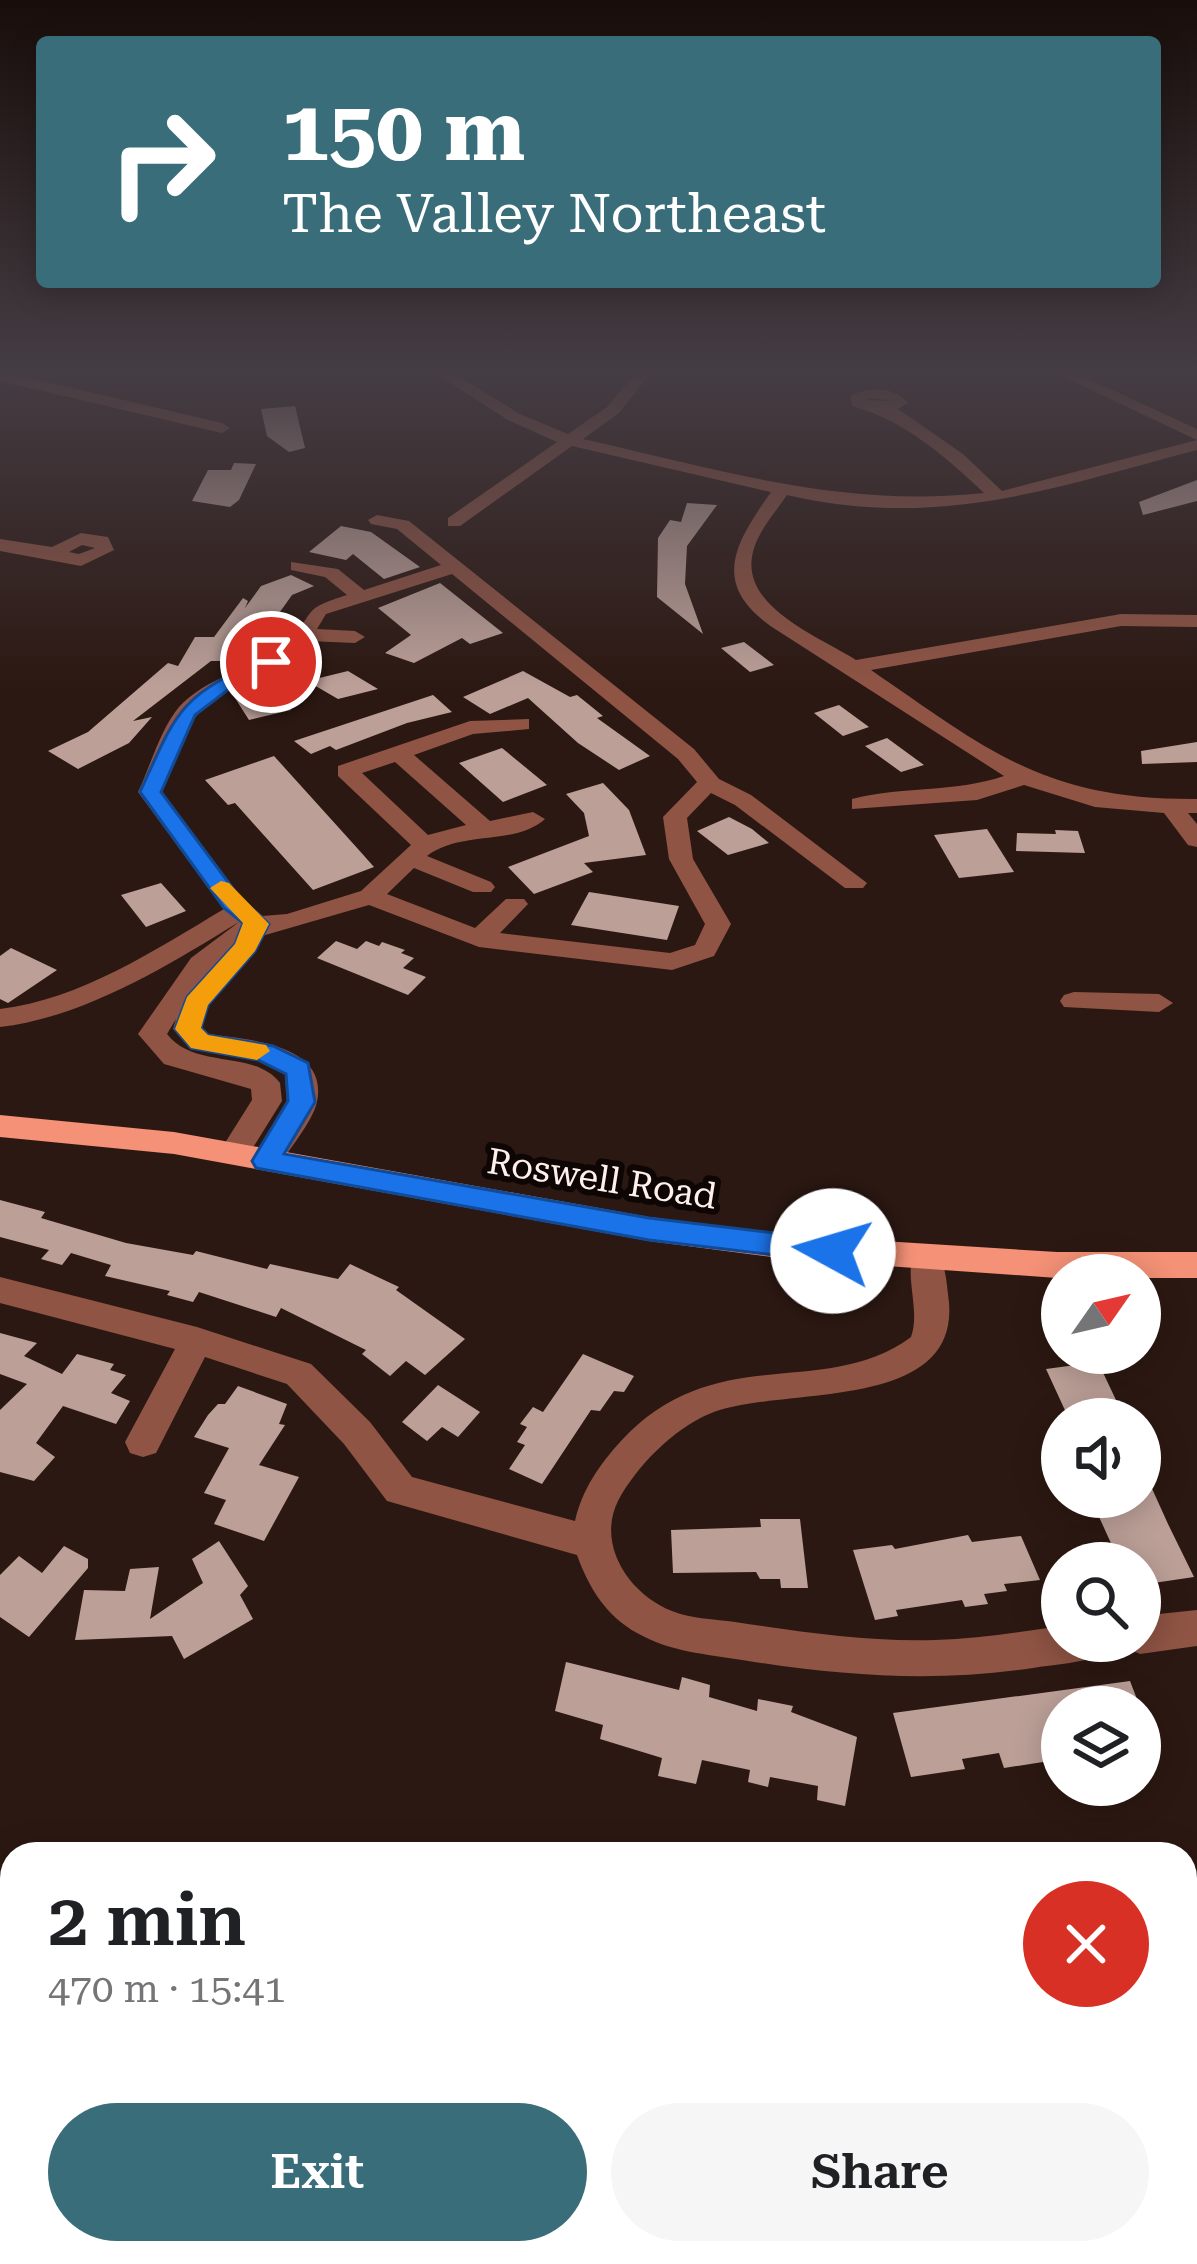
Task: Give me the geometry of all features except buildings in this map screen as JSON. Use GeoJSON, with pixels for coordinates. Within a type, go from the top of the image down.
{"type":"FeatureCollection","features":[{"type":"Feature","properties":{"kind":"main road","name":"Roswell Road"},"geometry":{"type":"LineString","coordinates":[[0,1126],[116,1135],[649,1229],[926,1259],[1197,1265]]}},
{"type":"Feature","properties":{"kind":"street"},"geometry":{"type":"LineString","coordinates":[[454,522],[519,477]]}},
{"type":"Feature","properties":{"kind":"street"},"geometry":{"type":"LineString","coordinates":[[727,477],[891,505],[998,497],[1076,477]]}},
{"type":"Feature","properties":{"kind":"street"},"geometry":{"type":"LineString","coordinates":[[977,477],[998,497]]}},
{"type":"Feature","properties":{"kind":"street"},"geometry":{"type":"LineString","coordinates":[[782,489],[744,546],[742,578],[769,615],[1018,779],[1083,801],[1197,806]]}},
{"type":"Feature","properties":{"kind":"street"},"geometry":{"type":"LineString","coordinates":[[377,520],[403,525],[686,754],[711,784],[743,800],[854,883]]}},
{"type":"Feature","properties":{"kind":"street"},"geometry":{"type":"LineString","coordinates":[[0,545],[57,553]]}},
{"type":"Feature","properties":{"kind":"street"},"geometry":{"type":"LineString","coordinates":[[298,566],[331,574],[358,595]]}},
{"type":"Feature","properties":{"kind":"street"},"geometry":{"type":"LineString","coordinates":[[266,1161],[302,1102],[299,1069],[264,1052],[200,1042],[188,1029],[196,1002],[247,946],[249,921],[150,792],[187,712],[222,685],[271,662],[304,634],[319,610],[453,568]]}},
{"type":"Feature","properties":{"kind":"street"},"geometry":{"type":"LineString","coordinates":[[853,668],[1121,620],[1197,622]]}},
{"type":"Feature","properties":{"kind":"street"},"geometry":{"type":"LineString","coordinates":[[304,634],[355,637]]}},
{"type":"Feature","properties":{"kind":"street"},"geometry":{"type":"LineString","coordinates":[[482,887],[418,852],[346,771],[470,728],[521,724]]}},
{"type":"Feature","properties":{"kind":"street"},"geometry":{"type":"LineString","coordinates":[[398,753],[483,827],[500,831],[533,819]]}},
{"type":"Feature","properties":{"kind":"street"},"geometry":{"type":"LineString","coordinates":[[860,804],[884,798],[976,793],[1018,779]]}},
{"type":"Feature","properties":{"kind":"street"},"geometry":{"type":"LineString","coordinates":[[370,896],[478,939],[672,962],[705,950],[718,924],[681,859],[675,818],[698,791],[711,784]]}},
{"type":"Feature","properties":{"kind":"street"},"geometry":{"type":"LineString","coordinates":[[1171,807],[1197,841]]}},
{"type":"Feature","properties":{"kind":"street"},"geometry":{"type":"LineString","coordinates":[[0,1018],[40,1014],[190,941],[249,921],[289,922],[370,896],[418,852],[483,827]]}},
{"type":"Feature","properties":{"kind":"street"},"geometry":{"type":"LineString","coordinates":[[478,939],[515,904]]}},
{"type":"Feature","properties":{"kind":"street"},"geometry":{"type":"LineString","coordinates":[[233,1154],[267,1101],[266,1083],[246,1073],[177,1062],[161,1051],[152,1034],[200,964],[249,921]]}},
{"type":"Feature","properties":{"kind":"street"},"geometry":{"type":"LineString","coordinates":[[1074,1001],[1160,1003]]}},
{"type":"Feature","properties":{"kind":"street"},"geometry":{"type":"LineString","coordinates":[[926,1259],[933,1327],[925,1346],[910,1358],[834,1377],[709,1398],[684,1409],[646,1438],[609,1481],[596,1508],[593,1544],[606,1580],[631,1608],[668,1628],[845,1659],[942,1660],[1041,1647]]}},
{"type":"Feature","properties":{"kind":"street"},"geometry":{"type":"LineString","coordinates":[[0,1290],[197,1341],[299,1374],[357,1433],[400,1490],[593,1544]]}},
{"type":"Feature","properties":{"kind":"street"},"geometry":{"type":"LineString","coordinates":[[142,1442],[197,1341]]}},
{"type":"Feature","properties":{"kind":"street"},"geometry":{"type":"LineString","coordinates":[[1161,1632],[1197,1628]]}},
{"type":"Feature","properties":{"kind":"slow traffic"},"geometry":{"type":"LineString","coordinates":[[221,888],[257,924],[250,929],[247,946],[196,1002],[188,1029],[192,1037],[212,1046],[257,1051]]}},
{"type":"Feature","properties":{"kind":"route"},"geometry":{"type":"LineString","coordinates":[[271,662],[222,685],[187,712],[150,792],[232,903],[257,924],[250,929],[247,946],[196,1002],[188,1029],[200,1042],[264,1052],[299,1069],[302,1102],[266,1161],[649,1229],[833,1251]]}}]}
